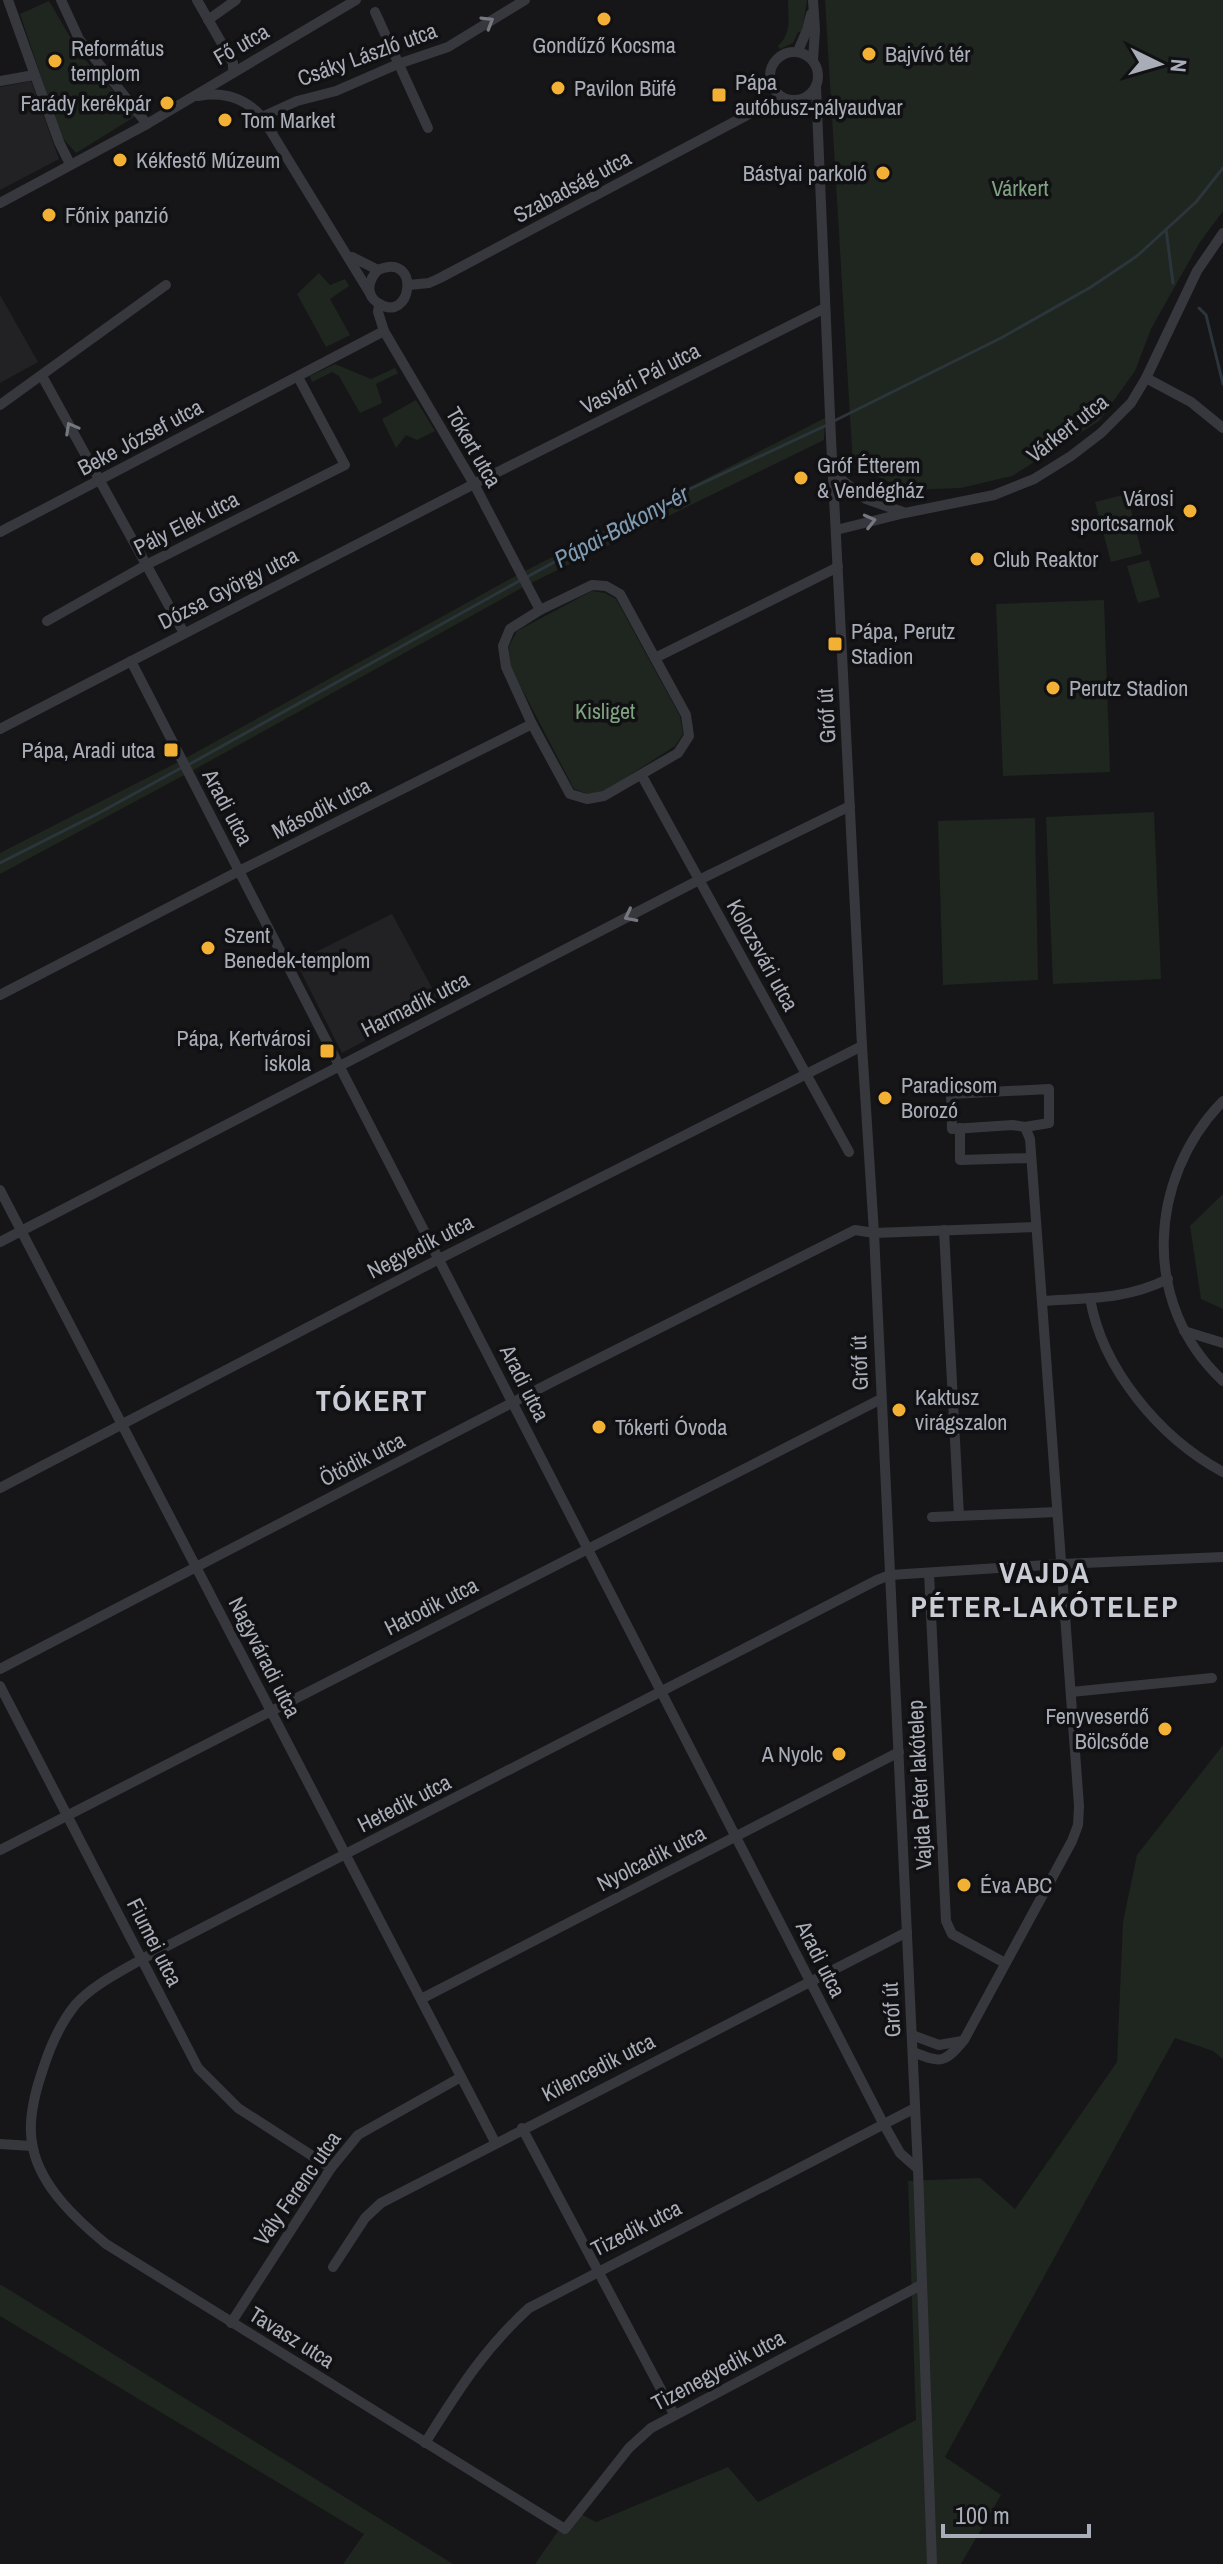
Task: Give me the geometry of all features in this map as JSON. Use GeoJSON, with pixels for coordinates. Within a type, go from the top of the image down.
{"type":"FeatureCollection","features":[{"type":"Feature","properties":{"kind":"street"},"geometry":{"type":"LineString","coordinates":[[61,0],[79,39],[147,124]]}},
{"type":"Feature","properties":{"kind":"street"},"geometry":{"type":"LineString","coordinates":[[197,0],[233,63],[233,72]]}},
{"type":"Feature","properties":{"kind":"street"},"geometry":{"type":"LineString","coordinates":[[208,20],[236,0]]}},
{"type":"Feature","properties":{"kind":"street","name":"Fő utca"},"geometry":{"type":"LineString","coordinates":[[0,203],[147,124],[356,0]]}},
{"type":"Feature","properties":{"kind":"street","name":"Csáky László utca"},"geometry":{"type":"LineString","coordinates":[[262,117],[297,101],[336,91],[398,64],[448,47],[525,0]]}},
{"type":"Feature","properties":{"kind":"street"},"geometry":{"type":"LineString","coordinates":[[798,51],[807,30],[813,0]]}},
{"type":"Feature","properties":{"kind":"street"},"geometry":{"type":"LineString","coordinates":[[813,0],[813,60],[819,73],[816,86],[825,308]]}},
{"type":"Feature","properties":{"kind":"street"},"geometry":{"type":"LineString","coordinates":[[5,3],[70,164]]}},
{"type":"Feature","properties":{"kind":"street"},"geometry":{"type":"LineString","coordinates":[[375,12],[428,128]]}},
{"type":"Feature","properties":{"kind":"street"},"geometry":{"type":"LineString","coordinates":[[813,60],[798,51],[783,54],[772,65],[770,73],[773,89],[808,109],[817,121]]}},
{"type":"Feature","properties":{"kind":"street"},"geometry":{"type":"LineString","coordinates":[[0,81],[34,75]]}},
{"type":"Feature","properties":{"kind":"street"},"geometry":{"type":"LineString","coordinates":[[789,100],[808,96],[816,86]]}},
{"type":"Feature","properties":{"kind":"street","name":"Szabadság utca"},"geometry":{"type":"LineString","coordinates":[[751,113],[773,89]]}},
{"type":"Feature","properties":{"kind":"street"},"geometry":{"type":"LineString","coordinates":[[185,100],[214,94],[229,95],[249,105],[262,117],[371,295],[379,304],[391,307],[406,297],[407,278],[397,269],[378,270],[370,281],[371,295]]}},
{"type":"Feature","properties":{"kind":"street","name":"Szabadság utca"},"geometry":{"type":"LineString","coordinates":[[409,285],[429,283],[440,278],[751,113],[789,100]]}},
{"type":"Feature","properties":{"kind":"street","name":"Várkert utca"},"geometry":{"type":"LineString","coordinates":[[836,530],[994,495],[1034,479],[1101,433],[1131,403],[1197,271],[1223,233]]}},
{"type":"Feature","properties":{"kind":"street"},"geometry":{"type":"LineString","coordinates":[[345,250],[359,262],[378,270]]}},
{"type":"Feature","properties":{"kind":"street"},"geometry":{"type":"LineString","coordinates":[[0,405],[166,285]]}},
{"type":"Feature","properties":{"kind":"street","name":"Tókert utca"},"geometry":{"type":"LineString","coordinates":[[379,304],[378,312],[384,331],[474,484],[540,610]]}},
{"type":"Feature","properties":{"kind":"street","name":"Gróf út"},"geometry":{"type":"LineString","coordinates":[[825,308],[899,1752],[932,2564]]}},
{"type":"Feature","properties":{"kind":"street","name":"Vasvári Pál utca"},"geometry":{"type":"LineString","coordinates":[[474,484],[825,308]]}},
{"type":"Feature","properties":{"kind":"street","name":"Beke József utca"},"geometry":{"type":"LineString","coordinates":[[0,532],[384,331]]}},
{"type":"Feature","properties":{"kind":"street"},"geometry":{"type":"LineString","coordinates":[[42,376],[184,633]]}},
{"type":"Feature","properties":{"kind":"street","name":"Pály Elek utca"},"geometry":{"type":"LineString","coordinates":[[47,621],[146,565],[345,465],[298,377]]}},
{"type":"Feature","properties":{"kind":"street"},"geometry":{"type":"LineString","coordinates":[[1146,378],[1191,402],[1223,428]]}},
{"type":"Feature","properties":{"kind":"street"},"geometry":{"type":"LineString","coordinates":[[833,473],[866,499],[905,513]]}},
{"type":"Feature","properties":{"kind":"street","name":"Dózsa György utca"},"geometry":{"type":"LineString","coordinates":[[0,729],[474,484]]}},
{"type":"Feature","properties":{"kind":"street"},"geometry":{"type":"LineString","coordinates":[[655,658],[838,567]]}},
{"type":"Feature","properties":{"kind":"street"},"geometry":{"type":"LineString","coordinates":[[592,585],[606,586],[620,594],[655,658],[686,715],[689,736],[678,753],[604,796],[587,799],[570,794],[532,724],[506,667],[503,646],[510,629],[540,610],[592,585]]}},
{"type":"Feature","properties":{"kind":"street","name":"Aradi utca"},"geometry":{"type":"LineString","coordinates":[[131,661],[883,2123],[900,2153],[918,2169]]}},
{"type":"Feature","properties":{"kind":"street","name":"Második utca"},"geometry":{"type":"LineString","coordinates":[[0,995],[532,724]]}},
{"type":"Feature","properties":{"kind":"street","name":"Kolozsvári utca"},"geometry":{"type":"LineString","coordinates":[[642,776],[849,1152]]}},
{"type":"Feature","properties":{"kind":"street","name":"Harmadik utca"},"geometry":{"type":"LineString","coordinates":[[0,1242],[699,880],[850,806]]}},
{"type":"Feature","properties":{"kind":"street","name":"Negyedik utca"},"geometry":{"type":"LineString","coordinates":[[0,1488],[439,1259],[862,1046]]}},
{"type":"Feature","properties":{"kind":"street"},"geometry":{"type":"LineString","coordinates":[[1049,1089],[1049,1123],[1025,1127],[952,1129],[951,1094],[1049,1089]]}},
{"type":"Feature","properties":{"kind":"street"},"geometry":{"type":"LineString","coordinates":[[1223,1101],[1195,1135],[1180,1162],[1170,1188],[1164,1222],[1164,1256],[1179,1323],[1195,1352],[1223,1381]]}},
{"type":"Feature","properties":{"kind":"street"},"geometry":{"type":"LineString","coordinates":[[913,2052],[937,2061],[948,2058],[964,2040],[1078,1825],[1030,1139],[1025,1127]]}},
{"type":"Feature","properties":{"kind":"street"},"geometry":{"type":"LineString","coordinates":[[960,1128],[960,1160],[1031,1158]]}},
{"type":"Feature","properties":{"kind":"street","name":"Nagyváradi utca"},"geometry":{"type":"LineString","coordinates":[[0,1190],[495,2142]]}},
{"type":"Feature","properties":{"kind":"street"},"geometry":{"type":"LineString","coordinates":[[874,1233],[1036,1227]]}},
{"type":"Feature","properties":{"kind":"street","name":"Ötödik utca"},"geometry":{"type":"LineString","coordinates":[[0,1669],[855,1230],[874,1233]]}},
{"type":"Feature","properties":{"kind":"street"},"geometry":{"type":"LineString","coordinates":[[944,1230],[959,1516]]}},
{"type":"Feature","properties":{"kind":"street"},"geometry":{"type":"LineString","coordinates":[[1042,1301],[1125,1295],[1144,1291],[1168,1279]]}},
{"type":"Feature","properties":{"kind":"street"},"geometry":{"type":"LineString","coordinates":[[1090,1298],[1099,1336],[1116,1367],[1144,1406],[1166,1432],[1189,1452],[1223,1472]]}},
{"type":"Feature","properties":{"kind":"street"},"geometry":{"type":"LineString","coordinates":[[1184,1331],[1223,1343]]}},
{"type":"Feature","properties":{"kind":"street","name":"Hatodik utca"},"geometry":{"type":"LineString","coordinates":[[0,1850],[881,1399]]}},
{"type":"Feature","properties":{"kind":"street"},"geometry":{"type":"LineString","coordinates":[[932,1517],[1057,1512]]}},
{"type":"Feature","properties":{"kind":"street"},"geometry":{"type":"LineString","coordinates":[[890,1575],[1223,1557]]}},
{"type":"Feature","properties":{"kind":"street","name":"Vajda Péter lakótelep"},"geometry":{"type":"LineString","coordinates":[[929,1573],[946,1921],[952,1934],[1005,1963]]}},
{"type":"Feature","properties":{"kind":"street","name":"Hetedik utca"},"geometry":{"type":"LineString","coordinates":[[32,2146],[33,2115],[45,2062],[66,2019],[78,2002],[95,1988],[142,1959],[890,1575]]}},
{"type":"Feature","properties":{"kind":"street"},"geometry":{"type":"LineString","coordinates":[[1071,1692],[1212,1678]]}},
{"type":"Feature","properties":{"kind":"street","name":"Fiumei utca"},"geometry":{"type":"LineString","coordinates":[[0,1686],[198,2068],[238,2108],[331,2168]]}},
{"type":"Feature","properties":{"kind":"street","name":"Nyolcadik utca"},"geometry":{"type":"LineString","coordinates":[[421,1999],[899,1752]]}},
{"type":"Feature","properties":{"kind":"street","name":"Kilencedik utca"},"geometry":{"type":"LineString","coordinates":[[333,2267],[365,2218],[381,2203],[907,1932]]}},
{"type":"Feature","properties":{"kind":"street"},"geometry":{"type":"LineString","coordinates":[[912,2035],[939,2045],[964,2040]]}},
{"type":"Feature","properties":{"kind":"street","name":"Vály Ferenc utca"},"geometry":{"type":"LineString","coordinates":[[231,2323],[331,2168],[358,2135],[461,2077]]}},
{"type":"Feature","properties":{"kind":"street","name":"Tizedik utca"},"geometry":{"type":"LineString","coordinates":[[425,2443],[479,2360],[529,2308],[915,2108]]}},
{"type":"Feature","properties":{"kind":"street"},"geometry":{"type":"LineString","coordinates":[[522,2128],[674,2414]]}},
{"type":"Feature","properties":{"kind":"street"},"geometry":{"type":"LineString","coordinates":[[0,2144],[32,2146]]}},
{"type":"Feature","properties":{"kind":"street","name":"Tavasz utca"},"geometry":{"type":"LineString","coordinates":[[32,2146],[47,2180],[82,2224],[106,2244],[565,2529]]}},
{"type":"Feature","properties":{"kind":"street","name":"Tizenegyedik utca"},"geometry":{"type":"LineString","coordinates":[[565,2529],[629,2448],[651,2428],[921,2285]]}},
{"type":"Feature","properties":{"kind":"shaded area"},"geometry":{"type":"Polygon","coordinates":[[[31,81],[59,159],[0,190],[0,87],[31,81]]]}},
{"type":"Feature","properties":{"kind":"shaded area"},"geometry":{"type":"Polygon","coordinates":[[[0,295],[38,362],[0,383],[0,295]]]}},
{"type":"Feature","properties":{"kind":"shaded area"},"geometry":{"type":"Polygon","coordinates":[[[392,914],[439,1001],[342,1053],[296,962],[392,914]]]}},
{"type":"Feature","properties":{"kind":"green space"},"geometry":{"type":"Polygon","coordinates":[[[788,0],[807,0],[802,32],[798,32],[793,43],[780,49],[778,46],[788,25],[788,0]]]}},
{"type":"Feature","properties":{"kind":"green space","name":"Várkert"},"geometry":{"type":"Polygon","coordinates":[[[825,0],[1223,0],[1223,211],[1200,242],[1151,329],[1135,371],[1099,421],[1012,476],[961,488],[908,490],[853,466],[825,0]]]}},
{"type":"Feature","properties":{"kind":"green space"},"geometry":{"type":"Polygon","coordinates":[[[49,1],[80,54],[136,116],[76,153],[61,136],[20,14],[49,1]]]}},
{"type":"Feature","properties":{"kind":"green space"},"geometry":{"type":"Polygon","coordinates":[[[319,273],[330,285],[345,279],[349,286],[330,299],[350,335],[326,347],[297,294],[319,273]]]}},
{"type":"Feature","properties":{"kind":"green space"},"geometry":{"type":"Polygon","coordinates":[[[335,364],[371,379],[395,368],[398,373],[376,384],[382,403],[360,413],[339,376],[332,372],[312,382],[310,376],[335,364]]]}},
{"type":"Feature","properties":{"kind":"green space"},"geometry":{"type":"Polygon","coordinates":[[[416,400],[435,431],[417,440],[406,435],[396,448],[382,419],[416,400]]]}},
{"type":"Feature","properties":{"kind":"green space"},"geometry":{"type":"Polygon","coordinates":[[[825,418],[824,440],[527,585],[0,874],[0,853],[182,760],[521,573],[825,418]]]}},
{"type":"Feature","properties":{"kind":"green space"},"geometry":{"type":"Polygon","coordinates":[[[1127,494],[1142,554],[1111,562],[1095,502],[1127,494]]]}},
{"type":"Feature","properties":{"kind":"green space"},"geometry":{"type":"Polygon","coordinates":[[[1149,560],[1160,597],[1138,603],[1127,566],[1149,560]]]}},
{"type":"Feature","properties":{"kind":"green space","name":"Kisliget"},"geometry":{"type":"Polygon","coordinates":[[[592,591],[616,599],[680,716],[683,734],[675,746],[602,793],[588,794],[574,789],[510,666],[509,646],[517,631],[592,591]]]}},
{"type":"Feature","properties":{"kind":"green space","name":"Perutz Stadion"},"geometry":{"type":"Polygon","coordinates":[[[1104,600],[1110,772],[1003,776],[996,604],[1104,600]]]}},
{"type":"Feature","properties":{"kind":"green space"},"geometry":{"type":"Polygon","coordinates":[[[1154,812],[1161,979],[1053,984],[1046,817],[1154,812]]]}},
{"type":"Feature","properties":{"kind":"green space"},"geometry":{"type":"Polygon","coordinates":[[[1035,818],[1038,980],[943,985],[938,821],[1035,818]]]}},
{"type":"Feature","properties":{"kind":"green space"},"geometry":{"type":"Polygon","coordinates":[[[1223,1194],[1223,1309],[1201,1299],[1190,1226],[1223,1194]]]}},
{"type":"Feature","properties":{"kind":"green space"},"geometry":{"type":"Polygon","coordinates":[[[1223,1745],[1223,2059],[1213,2051],[1175,2038],[945,2457],[1001,2495],[961,2564],[535,2564],[573,2510],[596,2522],[728,2467],[758,2502],[916,2420],[908,2181],[980,2178],[1015,2209],[1117,2062],[1123,1922],[1137,1855],[1223,1745]]]}},
{"type":"Feature","properties":{"kind":"green space"},"geometry":{"type":"Polygon","coordinates":[[[0,2285],[453,2564],[343,2564],[364,2534],[0,2316],[0,2285]]]}},
{"type":"Feature","properties":{"kind":"waterway","name":"Pápai-Bakony-ér"},"geometry":{"type":"LineString","coordinates":[[834,421],[1001,338],[1091,287],[1137,256],[1196,202],[1223,168]]}},
{"type":"Feature","properties":{"kind":"waterway"},"geometry":{"type":"LineString","coordinates":[[1166,229],[1173,283]]}},
{"type":"Feature","properties":{"kind":"waterway"},"geometry":{"type":"LineString","coordinates":[[1199,308],[1206,315],[1223,384]]}},
{"type":"Feature","properties":{"kind":"waterway","name":"Pápai-Bakony-ér"},"geometry":{"type":"LineString","coordinates":[[527,577],[677,495],[827,425]]}},
{"type":"Feature","properties":{"kind":"waterway","name":"Pápai-Bakony-ér"},"geometry":{"type":"LineString","coordinates":[[188,765],[521,580]]}},
{"type":"Feature","properties":{"kind":"waterway","name":"Pápai-Bakony-ér"},"geometry":{"type":"LineString","coordinates":[[0,863],[181,768]]}},
{"type":"Feature","properties":{"kind":"place","name":"Gondűző Kocsma"},"geometry":{"type":"Point","coordinates":[604,19]}},
{"type":"Feature","properties":{"kind":"place","name":"Bajvívó tér"},"geometry":{"type":"Point","coordinates":[869,54]}},
{"type":"Feature","properties":{"kind":"place","name":"Református templom"},"geometry":{"type":"Point","coordinates":[55,61]}},
{"type":"Feature","properties":{"kind":"place","name":"Pavilon Büfé"},"geometry":{"type":"Point","coordinates":[558,88]}},
{"type":"Feature","properties":{"kind":"place","name":"Pápa autóbusz-pályaudvar"},"geometry":{"type":"Point","coordinates":[719,95]}},
{"type":"Feature","properties":{"kind":"place","name":"Farády kerékpár"},"geometry":{"type":"Point","coordinates":[167,103]}},
{"type":"Feature","properties":{"kind":"place","name":"Tom Market"},"geometry":{"type":"Point","coordinates":[225,120]}},
{"type":"Feature","properties":{"kind":"place","name":"Kékfestő Múzeum"},"geometry":{"type":"Point","coordinates":[120,160]}},
{"type":"Feature","properties":{"kind":"place","name":"Bástyai parkoló"},"geometry":{"type":"Point","coordinates":[883,173]}},
{"type":"Feature","properties":{"kind":"place","name":"Főnix panzió"},"geometry":{"type":"Point","coordinates":[49,215]}},
{"type":"Feature","properties":{"kind":"place","name":"Gróf Étterem & Vendégház"},"geometry":{"type":"Point","coordinates":[801,478]}},
{"type":"Feature","properties":{"kind":"place","name":"Városi sportcsarnok"},"geometry":{"type":"Point","coordinates":[1190,511]}},
{"type":"Feature","properties":{"kind":"place","name":"Club Reaktor"},"geometry":{"type":"Point","coordinates":[977,559]}},
{"type":"Feature","properties":{"kind":"place","name":"Pápa, Perutz Stadion"},"geometry":{"type":"Point","coordinates":[835,644]}},
{"type":"Feature","properties":{"kind":"place","name":"Perutz Stadion"},"geometry":{"type":"Point","coordinates":[1053,688]}},
{"type":"Feature","properties":{"kind":"place","name":"Pápa, Aradi utca"},"geometry":{"type":"Point","coordinates":[171,750]}},
{"type":"Feature","properties":{"kind":"place","name":"Szent Benedek-templom"},"geometry":{"type":"Point","coordinates":[208,948]}},
{"type":"Feature","properties":{"kind":"place","name":"Pápa, Kertvárosi iskola"},"geometry":{"type":"Point","coordinates":[327,1051]}},
{"type":"Feature","properties":{"kind":"place","name":"Paradicsom Borozó"},"geometry":{"type":"Point","coordinates":[885,1098]}},
{"type":"Feature","properties":{"kind":"place","name":"Kaktusz virágszalon"},"geometry":{"type":"Point","coordinates":[899,1410]}},
{"type":"Feature","properties":{"kind":"place","name":"Tókerti Óvoda"},"geometry":{"type":"Point","coordinates":[599,1427]}},
{"type":"Feature","properties":{"kind":"place","name":"Fenyveserdő Bölcsőde"},"geometry":{"type":"Point","coordinates":[1165,1729]}},
{"type":"Feature","properties":{"kind":"place","name":"A Nyolc"},"geometry":{"type":"Point","coordinates":[839,1754]}},
{"type":"Feature","properties":{"kind":"place","name":"Éva ABC"},"geometry":{"type":"Point","coordinates":[964,1885]}},
{"type":"Feature","properties":{"kind":"district","name":"TÓKERT"},"geometry":{"type":"Point","coordinates":[372,1400]}},
{"type":"Feature","properties":{"kind":"district","name":"VAJDA PÉTER-LAKÓTELEP"},"geometry":{"type":"Point","coordinates":[1045,1589]}}]}
